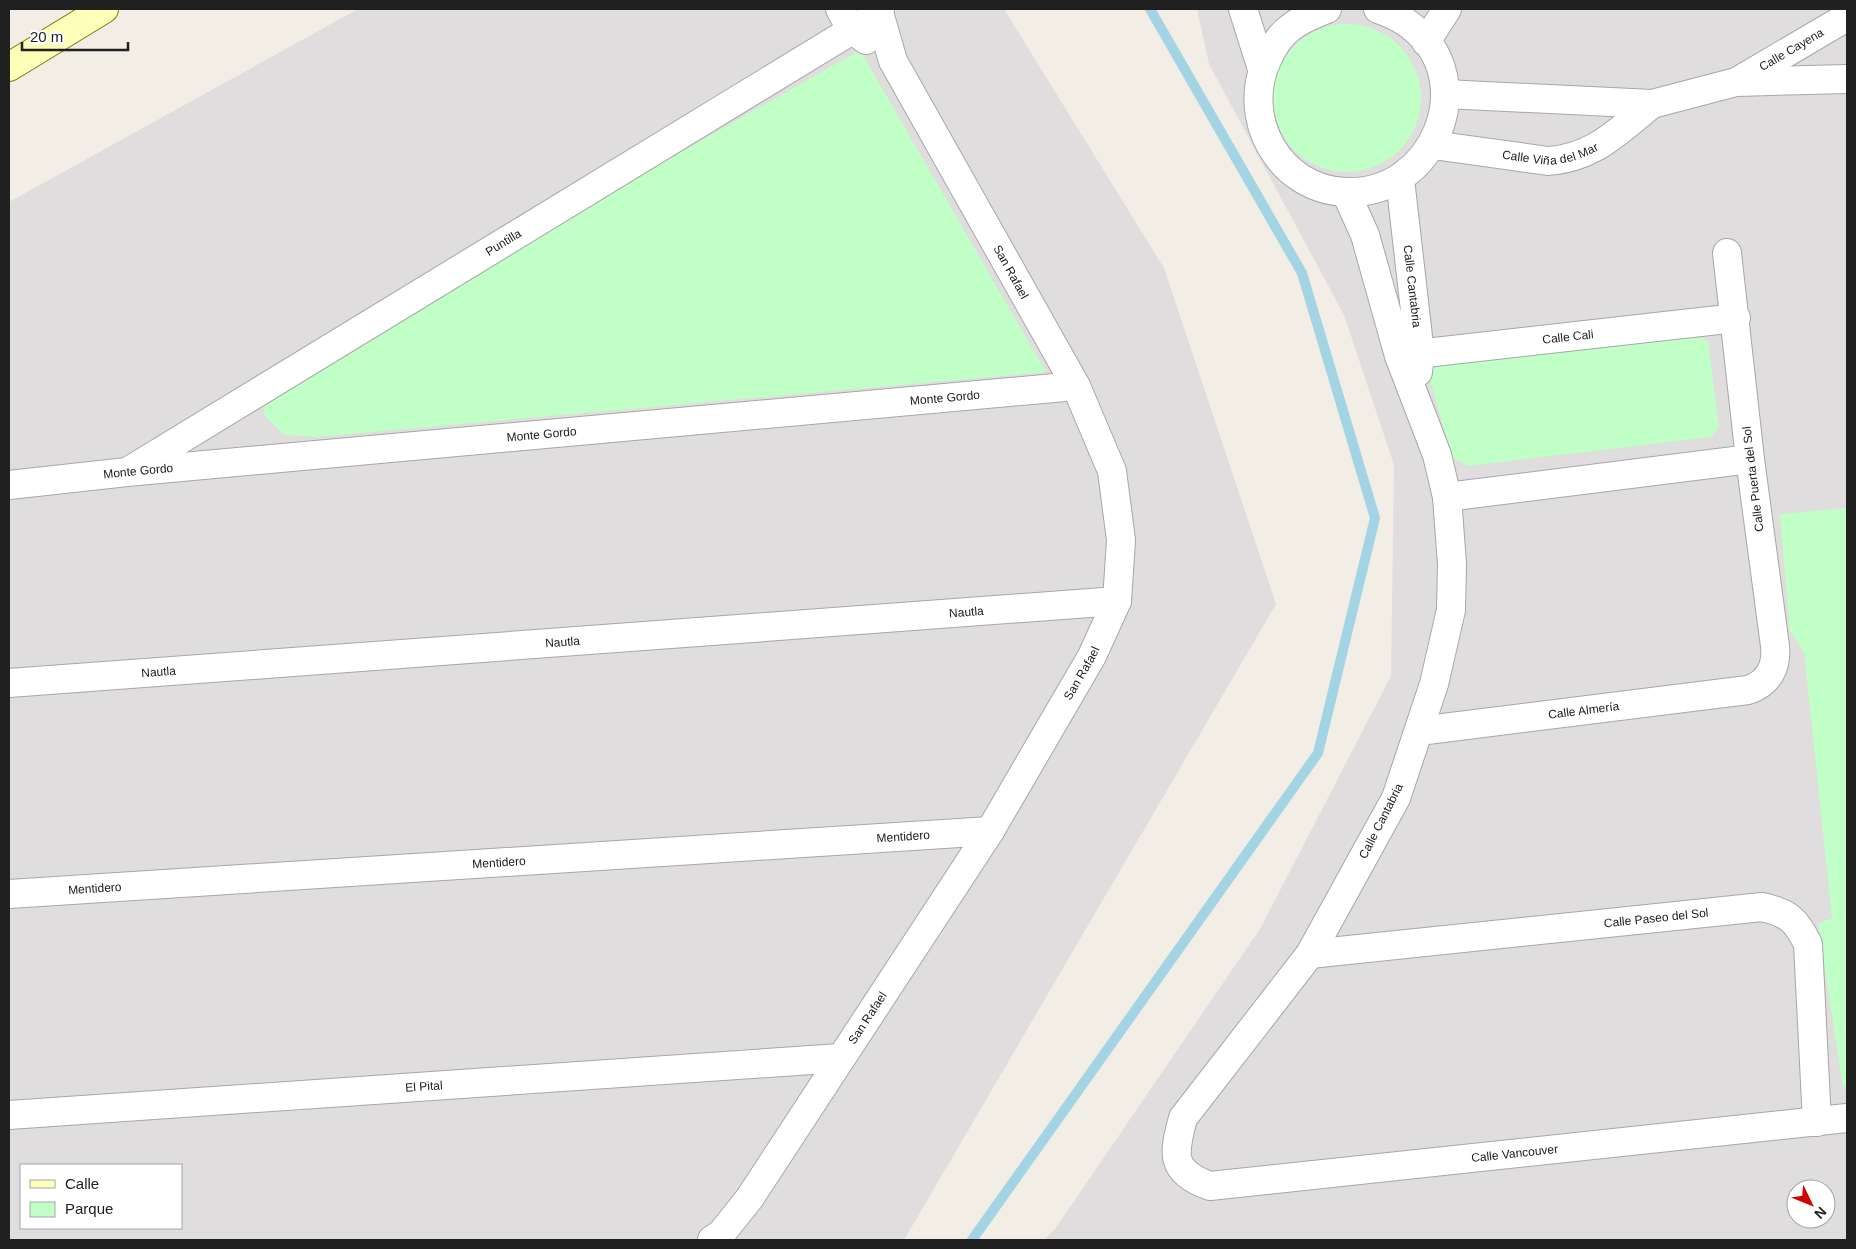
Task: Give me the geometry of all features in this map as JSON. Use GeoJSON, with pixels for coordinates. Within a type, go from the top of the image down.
{"type":"FeatureCollection","features":[{"type":"Feature","properties":{"kind":"main road"},"geometry":{"type":"LineString","coordinates":[[9,67],[104,9]]}},
{"type":"Feature","properties":{"kind":"street"},"geometry":{"type":"LineString","coordinates":[[1243,9],[1262,69]]}},
{"type":"Feature","properties":{"kind":"street"},"geometry":{"type":"LineString","coordinates":[[1426,42],[1447,9]]}},
{"type":"Feature","properties":{"kind":"street","name":"Puntilla"},"geometry":{"type":"LineString","coordinates":[[127,472],[845,19],[879,11]]}},
{"type":"Feature","properties":{"kind":"street","name":"San Rafael"},"geometry":{"type":"LineString","coordinates":[[712,1240],[721,1234],[749,1199],[990,831],[1092,656],[1117,601],[1121,540],[1112,471],[1076,386],[892,61],[879,11]]}},
{"type":"Feature","properties":{"kind":"street"},"geometry":{"type":"LineString","coordinates":[[1314,11],[1289,29],[1273,47],[1262,69],[1258,87],[1258,107],[1261,126],[1268,143],[1279,159],[1292,172],[1326,190],[1346,192],[1364,192],[1383,187],[1400,179],[1418,164],[1433,145],[1442,120],[1445,94],[1442,75],[1436,58],[1426,42],[1412,27],[1391,11]]}},
{"type":"Feature","properties":{"kind":"street","name":"Calle Cayena"},"geometry":{"type":"LineString","coordinates":[[1736,82],[1847,17]]}},
{"type":"Feature","properties":{"kind":"street","name":"San Rafael"},"geometry":{"type":"LineString","coordinates":[[845,19],[892,61]]}},
{"type":"Feature","properties":{"kind":"street","name":"Calle Viña del Mar"},"geometry":{"type":"LineString","coordinates":[[1445,94],[1652,104],[1736,82],[1847,79]]}},
{"type":"Feature","properties":{"kind":"street","name":"Calle Viña del Mar"},"geometry":{"type":"LineString","coordinates":[[1433,145],[1548,161],[1566,160],[1586,153],[1652,104]]}},
{"type":"Feature","properties":{"kind":"street","name":"Calle Cantabria"},"geometry":{"type":"LineString","coordinates":[[1210,1186],[1190,1179],[1179,1165],[1175,1145],[1183,1118],[1310,954],[1396,798],[1444,648],[1451,610],[1452,564],[1447,497],[1437,455],[1415,393],[1409,355],[1400,179]]}},
{"type":"Feature","properties":{"kind":"street","name":"Calle Cantabria"},"geometry":{"type":"LineString","coordinates":[[1346,192],[1365,235],[1409,355]]}},
{"type":"Feature","properties":{"kind":"street","name":"Calle Puerta del Sol"},"geometry":{"type":"LineString","coordinates":[[1727,254],[1736,318],[1750,459],[1776,661],[1770,676],[1760,686],[1748,690]]}},
{"type":"Feature","properties":{"kind":"street","name":"Calle Cali"},"geometry":{"type":"LineString","coordinates":[[1409,355],[1736,318]]}},
{"type":"Feature","properties":{"kind":"street","name":"Monte Gordo"},"geometry":{"type":"LineString","coordinates":[[9,485],[127,472],[1076,386]]}},
{"type":"Feature","properties":{"kind":"street"},"geometry":{"type":"LineString","coordinates":[[1447,497],[1750,459]]}},
{"type":"Feature","properties":{"kind":"street","name":"Nautla"},"geometry":{"type":"LineString","coordinates":[[9,683],[1117,601]]}},
{"type":"Feature","properties":{"kind":"street","name":"Calle Almería"},"geometry":{"type":"LineString","coordinates":[[1419,731],[1748,690]]}},
{"type":"Feature","properties":{"kind":"street","name":"Mentidero"},"geometry":{"type":"LineString","coordinates":[[9,894],[990,831]]}},
{"type":"Feature","properties":{"kind":"street","name":"Calle Paseo del Sol"},"geometry":{"type":"LineString","coordinates":[[1310,954],[1762,907],[1782,911],[1799,925],[1808,944],[1817,1122]]}},
{"type":"Feature","properties":{"kind":"street","name":"El Pital"},"geometry":{"type":"LineString","coordinates":[[9,1115],[840,1058]]}},
{"type":"Feature","properties":{"kind":"street","name":"Calle Vancouver"},"geometry":{"type":"LineString","coordinates":[[1210,1186],[1847,1118]]}},
{"type":"Feature","properties":{"kind":"shaded area"},"geometry":{"type":"Polygon","coordinates":[[[358,9],[1004,9],[1164,268],[1276,604],[904,1240],[9,1240],[9,202],[358,9]]]}},
{"type":"Feature","properties":{"kind":"shaded area"},"geometry":{"type":"Polygon","coordinates":[[[1197,9],[1847,9],[1847,1240],[1044,1240],[1055,1229],[1260,929],[1391,676],[1394,465],[1344,315],[1209,64],[1197,9]]]}},
{"type":"Feature","properties":{"kind":"green space"},"geometry":{"type":"Polygon","coordinates":[[[1347,24],[1375,29],[1400,45],[1416,70],[1421,98],[1416,126],[1400,151],[1375,167],[1347,172],[1319,167],[1294,151],[1278,126],[1273,98],[1278,70],[1294,45],[1319,29],[1347,24]]]}},
{"type":"Feature","properties":{"kind":"green space"},"geometry":{"type":"Polygon","coordinates":[[[860,50],[1046,372],[315,437],[283,434],[264,415],[265,390],[860,50]]]}},
{"type":"Feature","properties":{"kind":"green space"},"geometry":{"type":"Polygon","coordinates":[[[1694,333],[1708,341],[1719,427],[1711,437],[1468,466],[1452,457],[1428,373],[1437,364],[1694,333]]]}},
{"type":"Feature","properties":{"kind":"green space"},"geometry":{"type":"Polygon","coordinates":[[[1847,508],[1847,1087],[1843,1087],[1818,924],[1832,918],[1804,652],[1790,631],[1780,514],[1847,508]]]}},
{"type":"Feature","properties":{"kind":"waterway"},"geometry":{"type":"LineString","coordinates":[[972,1240],[1318,753],[1375,518],[1302,273],[1150,9]]}}]}
